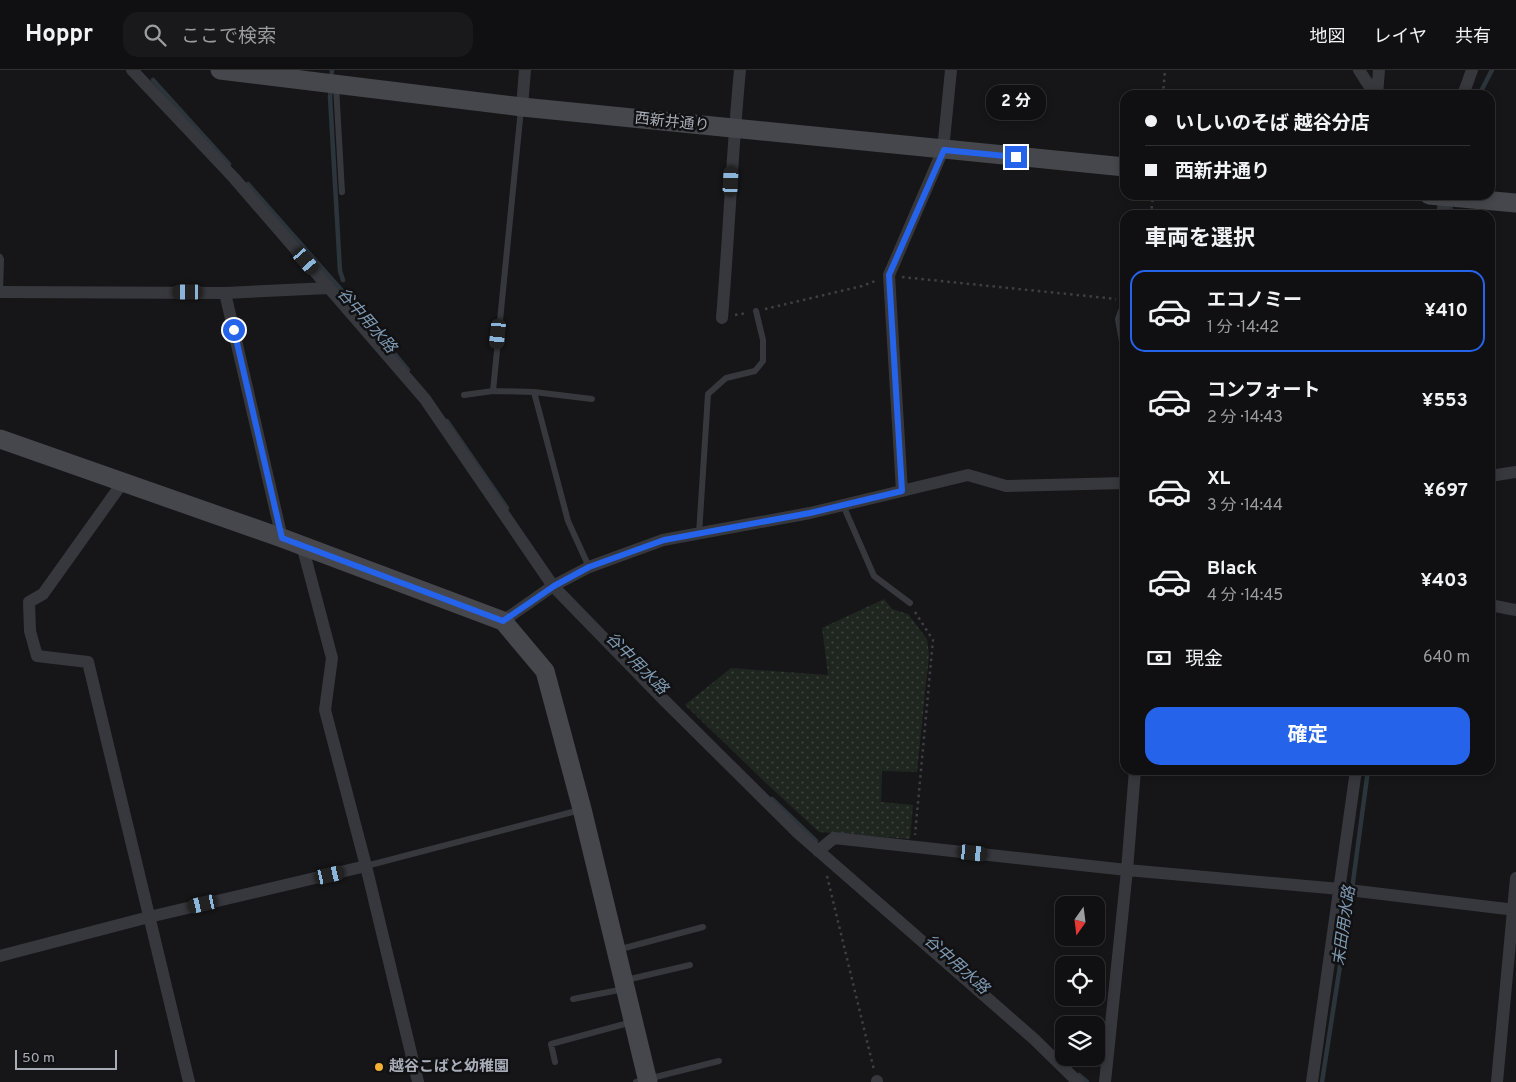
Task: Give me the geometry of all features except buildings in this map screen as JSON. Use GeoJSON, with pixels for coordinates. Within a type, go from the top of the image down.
{"type":"FeatureCollection","features":[{"type":"Feature","properties":{"kind":"street"},"geometry":{"type":"LineString","coordinates":[[132,70],[234,178],[424,399],[554,586],[671,707],[798,833],[1034,1039],[1078,1082]]}},
{"type":"Feature","properties":{"kind":"street","name":"西新井通り"},"geometry":{"type":"LineString","coordinates":[[220,70],[522,108],[1120,167]]}},
{"type":"Feature","properties":{"kind":"street"},"geometry":{"type":"LineString","coordinates":[[522,108],[525,70]]}},
{"type":"Feature","properties":{"kind":"street"},"geometry":{"type":"LineString","coordinates":[[722,318],[728,250],[734,130],[740,70]]}},
{"type":"Feature","properties":{"kind":"street"},"geometry":{"type":"LineString","coordinates":[[902,491],[889,275],[944,150],[951,70]]}},
{"type":"Feature","properties":{"kind":"street"},"geometry":{"type":"LineString","coordinates":[[1359,70],[1373,90]]}},
{"type":"Feature","properties":{"kind":"street"},"geometry":{"type":"LineString","coordinates":[[1377,90],[1379,70]]}},
{"type":"Feature","properties":{"kind":"street"},"geometry":{"type":"LineString","coordinates":[[1465,90],[1472,70]]}},
{"type":"Feature","properties":{"kind":"street"},"geometry":{"type":"LineString","coordinates":[[1486,200],[1516,203]]}},
{"type":"Feature","properties":{"kind":"street"},"geometry":{"type":"LineString","coordinates":[[0,292],[225,293],[330,288]]}},
{"type":"Feature","properties":{"kind":"street"},"geometry":{"type":"LineString","coordinates":[[225,293],[282,538]]}},
{"type":"Feature","properties":{"kind":"street"},"geometry":{"type":"LineString","coordinates":[[0,439],[302,545],[503,621],[545,671],[582,810],[616,950],[633,1022],[644,1081]]}},
{"type":"Feature","properties":{"kind":"street"},"geometry":{"type":"LineString","coordinates":[[1495,475],[1516,472]]}},
{"type":"Feature","properties":{"kind":"street"},"geometry":{"type":"LineString","coordinates":[[503,621],[554,586],[589,567],[664,540],[843,505],[968,475],[1006,486],[1120,483]]}},
{"type":"Feature","properties":{"kind":"street"},"geometry":{"type":"LineString","coordinates":[[123,482],[43,594],[29,602],[30,631],[37,656],[88,662],[189,1082]]}},
{"type":"Feature","properties":{"kind":"street"},"geometry":{"type":"LineString","coordinates":[[302,545],[332,658],[325,710],[366,866],[418,1082]]}},
{"type":"Feature","properties":{"kind":"street"},"geometry":{"type":"LineString","coordinates":[[1495,606],[1516,610]]}},
{"type":"Feature","properties":{"kind":"street"},"geometry":{"type":"LineString","coordinates":[[1105,1082],[1127,870],[1135,775]]}},
{"type":"Feature","properties":{"kind":"street"},"geometry":{"type":"LineString","coordinates":[[1312,1082],[1355,775]]}},
{"type":"Feature","properties":{"kind":"street"},"geometry":{"type":"LineString","coordinates":[[818,851],[834,838],[1127,870],[1340,889],[1515,910]]}},
{"type":"Feature","properties":{"kind":"street"},"geometry":{"type":"LineString","coordinates":[[0,956],[148,917],[366,866]]}},
{"type":"Feature","properties":{"kind":"street"},"geometry":{"type":"LineString","coordinates":[[1497,1082],[1515,910],[1516,878]]}},
{"type":"Feature","properties":{"kind":"lane"},"geometry":{"type":"LineString","coordinates":[[336,84],[342,192]]}},
{"type":"Feature","properties":{"kind":"lane"},"geometry":{"type":"LineString","coordinates":[[493,391],[522,108]]}},
{"type":"Feature","properties":{"kind":"lane"},"geometry":{"type":"LineString","coordinates":[[0,257],[0,292]]}},
{"type":"Feature","properties":{"kind":"lane"},"geometry":{"type":"LineString","coordinates":[[698,534],[708,394],[726,378],[755,371],[763,361],[763,340],[756,311]]}},
{"type":"Feature","properties":{"kind":"lane"},"geometry":{"type":"LineString","coordinates":[[1120,314],[1118,319],[1120,330]]}},
{"type":"Feature","properties":{"kind":"lane"},"geometry":{"type":"LineString","coordinates":[[464,395],[493,391],[534,392],[592,399]]}},
{"type":"Feature","properties":{"kind":"lane"},"geometry":{"type":"LineString","coordinates":[[534,392],[568,521],[589,567]]}},
{"type":"Feature","properties":{"kind":"lane"},"geometry":{"type":"LineString","coordinates":[[843,505],[874,576],[910,603]]}},
{"type":"Feature","properties":{"kind":"lane"},"geometry":{"type":"LineString","coordinates":[[366,866],[582,810]]}},
{"type":"Feature","properties":{"kind":"lane"},"geometry":{"type":"LineString","coordinates":[[616,950],[703,927]]}},
{"type":"Feature","properties":{"kind":"lane"},"geometry":{"type":"LineString","coordinates":[[573,999],[690,965]]}},
{"type":"Feature","properties":{"kind":"lane"},"geometry":{"type":"LineString","coordinates":[[555,1062],[551,1044],[633,1022]]}},
{"type":"Feature","properties":{"kind":"lane"},"geometry":{"type":"LineString","coordinates":[[644,1081],[719,1061]]}},
{"type":"Feature","properties":{"kind":"path"},"geometry":{"type":"LineString","coordinates":[[1163,90],[1165,70]]}},
{"type":"Feature","properties":{"kind":"path"},"geometry":{"type":"LineString","coordinates":[[722,318],[862,286],[889,275],[1120,299]]}},
{"type":"Feature","properties":{"kind":"path"},"geometry":{"type":"LineString","coordinates":[[910,603],[933,640],[915,846]]}},
{"type":"Feature","properties":{"kind":"path"},"geometry":{"type":"LineString","coordinates":[[827,876],[877,1082]]}},
{"type":"Feature","properties":{"kind":"shaded area"},"geometry":{"type":"Polygon","coordinates":[[[884,599],[892,609],[908,614],[927,639],[929,655],[917,772],[882,771],[881,802],[913,805],[910,839],[819,832],[685,705],[731,668],[828,675],[822,628],[884,599]]]}},
{"type":"Feature","properties":{"kind":"waterway"},"geometry":{"type":"LineString","coordinates":[[331,80],[332,70]]}},
{"type":"Feature","properties":{"kind":"waterway","name":"末田用水路"},"geometry":{"type":"LineString","coordinates":[[1482,90],[1492,70]]}},
{"type":"Feature","properties":{"kind":"waterway","name":"谷中用水路"},"geometry":{"type":"LineString","coordinates":[[153,80],[229,164]]}},
{"type":"Feature","properties":{"kind":"waterway"},"geometry":{"type":"LineString","coordinates":[[331,87],[340,271],[343,280]]}},
{"type":"Feature","properties":{"kind":"waterway","name":"谷中用水路"},"geometry":{"type":"LineString","coordinates":[[248,184],[344,293],[408,370]]}},
{"type":"Feature","properties":{"kind":"waterway","name":"末田用水路"},"geometry":{"type":"LineString","coordinates":[[1448,203],[1452,210]]}},
{"type":"Feature","properties":{"kind":"waterway","name":"谷中用水路"},"geometry":{"type":"LineString","coordinates":[[447,421],[507,508]]}},
{"type":"Feature","properties":{"kind":"waterway","name":"末田用水路"},"geometry":{"type":"LineString","coordinates":[[1322,1082],[1367,775]]}},
{"type":"Feature","properties":{"kind":"waterway","name":"谷中用水路"},"geometry":{"type":"LineString","coordinates":[[772,799],[816,841]]}},
{"type":"Feature","properties":{"kind":"waterway","name":"谷中用水路"},"geometry":{"type":"LineString","coordinates":[[1079,1075],[1087,1082]]}},
{"type":"Feature","properties":{"kind":"place","name":"越谷こばと幼稚園"},"geometry":{"type":"Point","coordinates":[379,1067]}},
{"type":"Feature","properties":{"kind":"route"},"geometry":{"type":"LineString","coordinates":[[234,330],[282,538],[503,621],[554,586],[589,567],[664,540],[810,513],[902,491],[889,275],[944,150],[1016,157]]}}]}
